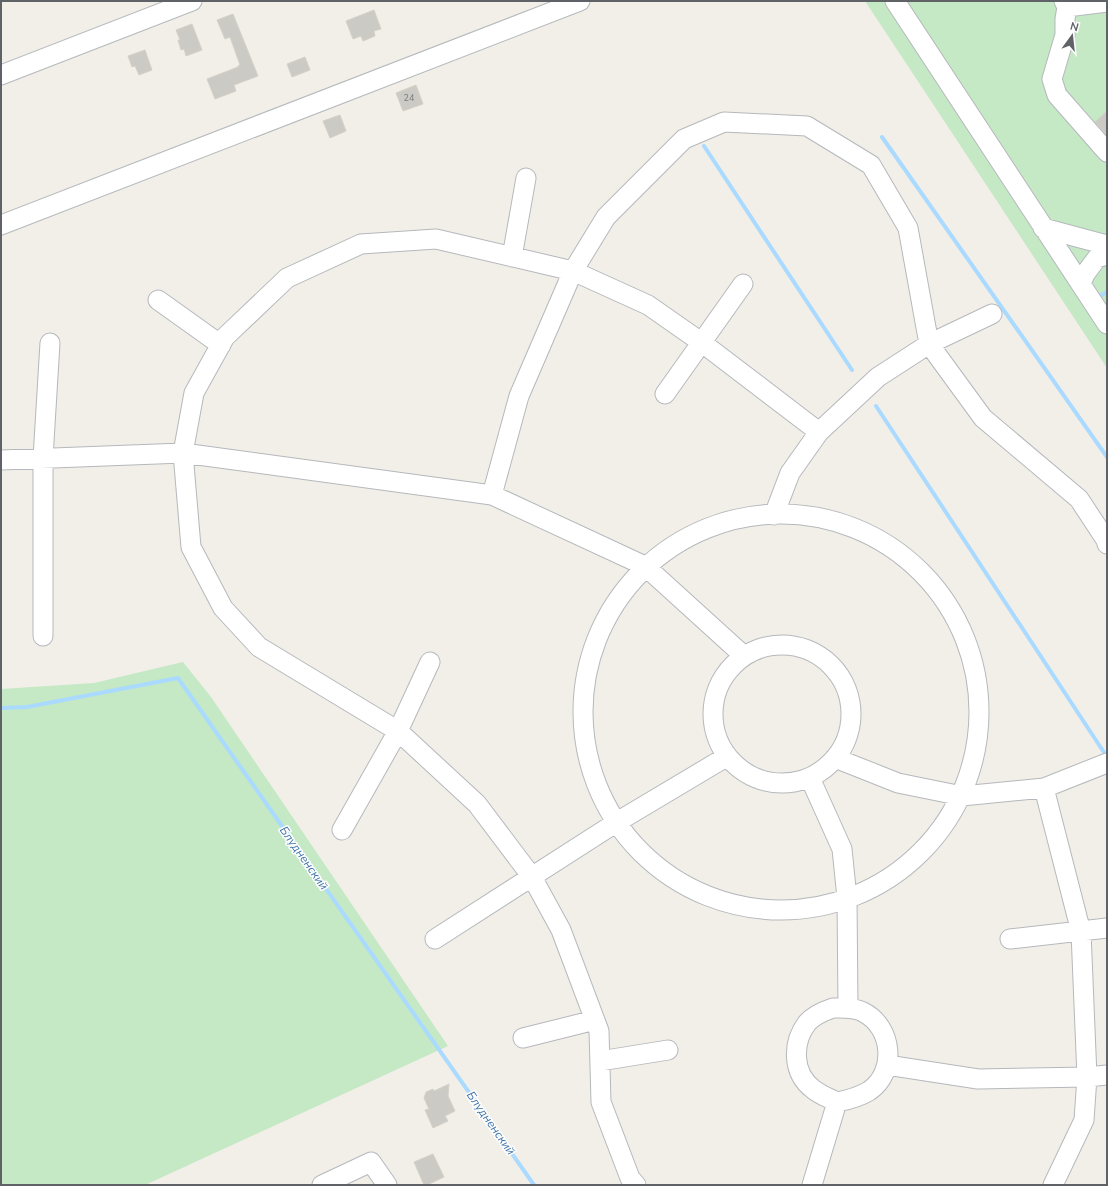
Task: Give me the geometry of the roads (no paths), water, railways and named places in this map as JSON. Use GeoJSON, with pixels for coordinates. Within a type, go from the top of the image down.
{"type":"FeatureCollection","features":[{"type":"Feature","properties":{"kind":"street"},"geometry":{"type":"LineString","coordinates":[[1,75],[192,1]]}},
{"type":"Feature","properties":{"kind":"street"},"geometry":{"type":"LineString","coordinates":[[1,225],[580,1]]}},
{"type":"Feature","properties":{"kind":"street"},"geometry":{"type":"LineString","coordinates":[[895,1],[1107,324]]}},
{"type":"Feature","properties":{"kind":"street"},"geometry":{"type":"LineString","coordinates":[[1107,2],[1066,4],[1065,35],[1052,79],[1058,95],[1107,152]]}},
{"type":"Feature","properties":{"kind":"street"},"geometry":{"type":"LineString","coordinates":[[492,494],[519,396],[573,271],[606,217],[684,139],[724,122],[807,126],[871,165],[908,228],[929,344],[983,418],[1079,499],[1106,540],[1107,544]]}},
{"type":"Feature","properties":{"kind":"street"},"geometry":{"type":"LineString","coordinates":[[512,257],[526,178]]}},
{"type":"Feature","properties":{"kind":"street"},"geometry":{"type":"LineString","coordinates":[[1043,228],[1107,244]]}},
{"type":"Feature","properties":{"kind":"street"},"geometry":{"type":"LineString","coordinates":[[636,1185],[630,1178],[601,1102],[599,1031],[561,930],[532,877],[477,804],[398,731],[259,647],[223,608],[191,547],[183,453],[194,393],[225,337],[287,278],[361,244],[436,240],[573,271],[648,305],[701,342],[819,432]]}},
{"type":"Feature","properties":{"kind":"street"},"geometry":{"type":"LineString","coordinates":[[1081,284],[1085,274],[1097,258],[1107,255]]}},
{"type":"Feature","properties":{"kind":"street"},"geometry":{"type":"LineString","coordinates":[[665,394],[743,284]]}},
{"type":"Feature","properties":{"kind":"street"},"geometry":{"type":"LineString","coordinates":[[158,300],[221,345]]}},
{"type":"Feature","properties":{"kind":"street"},"geometry":{"type":"LineString","coordinates":[[774,515],[790,473],[819,432],[878,377],[929,344],[992,314]]}},
{"type":"Feature","properties":{"kind":"street"},"geometry":{"type":"LineString","coordinates":[[43,636],[43,458],[50,343]]}},
{"type":"Feature","properties":{"kind":"street"},"geometry":{"type":"LineString","coordinates":[[1,460],[183,453],[492,494],[645,566],[743,655]]}},
{"type":"Feature","properties":{"kind":"street"},"geometry":{"type":"LineString","coordinates":[[753,514],[814,515],[872,534],[921,570],[958,619],[978,676],[979,737],[962,796],[927,848],[876,887],[816,908],[752,909],[691,890],[640,853],[602,801],[583,740],[584,677],[606,616],[645,566],[695,532],[753,514]]}},
{"type":"Feature","properties":{"kind":"street"},"geometry":{"type":"LineString","coordinates":[[787,644],[810,650],[829,662],[843,680],[851,702],[851,725],[843,747],[835,758],[829,765],[810,778],[787,784],[764,782],[743,772],[726,757],[715,737],[711,714],[715,691],[726,671],[743,655],[764,646],[787,644]]}},
{"type":"Feature","properties":{"kind":"street"},"geometry":{"type":"LineString","coordinates":[[342,830],[398,731],[430,662]]}},
{"type":"Feature","properties":{"kind":"street"},"geometry":{"type":"LineString","coordinates":[[435,939],[617,822],[726,757]]}},
{"type":"Feature","properties":{"kind":"street"},"geometry":{"type":"LineString","coordinates":[[835,758],[898,782],[962,796],[1044,788],[1107,764]]}},
{"type":"Feature","properties":{"kind":"street"},"geometry":{"type":"LineString","coordinates":[[810,778],[842,849],[847,898],[848,1008]]}},
{"type":"Feature","properties":{"kind":"street"},"geometry":{"type":"LineString","coordinates":[[1044,788],[1081,932],[1088,1077],[1084,1120],[1053,1185]]}},
{"type":"Feature","properties":{"kind":"street"},"geometry":{"type":"LineString","coordinates":[[1010,939],[1107,928]]}},
{"type":"Feature","properties":{"kind":"street"},"geometry":{"type":"LineString","coordinates":[[833,1008],[848,1008],[863,1012],[876,1022],[884,1034],[888,1050],[887,1065],[880,1080],[870,1091],[856,1098],[837,1102],[812,1089],[802,1078],[797,1064],[796,1049],[800,1035],[808,1022],[819,1013],[833,1008]]}},
{"type":"Feature","properties":{"kind":"street"},"geometry":{"type":"LineString","coordinates":[[523,1038],[595,1020]]}},
{"type":"Feature","properties":{"kind":"street"},"geometry":{"type":"LineString","coordinates":[[600,1061],[668,1050]]}},
{"type":"Feature","properties":{"kind":"street"},"geometry":{"type":"LineString","coordinates":[[887,1065],[978,1079],[1088,1077],[1107,1075]]}},
{"type":"Feature","properties":{"kind":"street"},"geometry":{"type":"LineString","coordinates":[[812,1185],[837,1102]]}},
{"type":"Feature","properties":{"kind":"street"},"geometry":{"type":"LineString","coordinates":[[322,1185],[371,1162],[387,1185]]}},
{"type":"Feature","properties":{"kind":"waterway"},"geometry":{"type":"LineString","coordinates":[[882,137],[1107,457]]}},
{"type":"Feature","properties":{"kind":"waterway"},"geometry":{"type":"LineString","coordinates":[[704,146],[852,370]]}},
{"type":"Feature","properties":{"kind":"waterway"},"geometry":{"type":"LineString","coordinates":[[1100,296],[1107,292]]}},
{"type":"Feature","properties":{"kind":"waterway"},"geometry":{"type":"LineString","coordinates":[[876,406],[1107,757]]}},
{"type":"Feature","properties":{"kind":"waterway","name":"Блудненский"},"geometry":{"type":"LineString","coordinates":[[1,708],[27,707],[178,678],[534,1185]]}}]}
